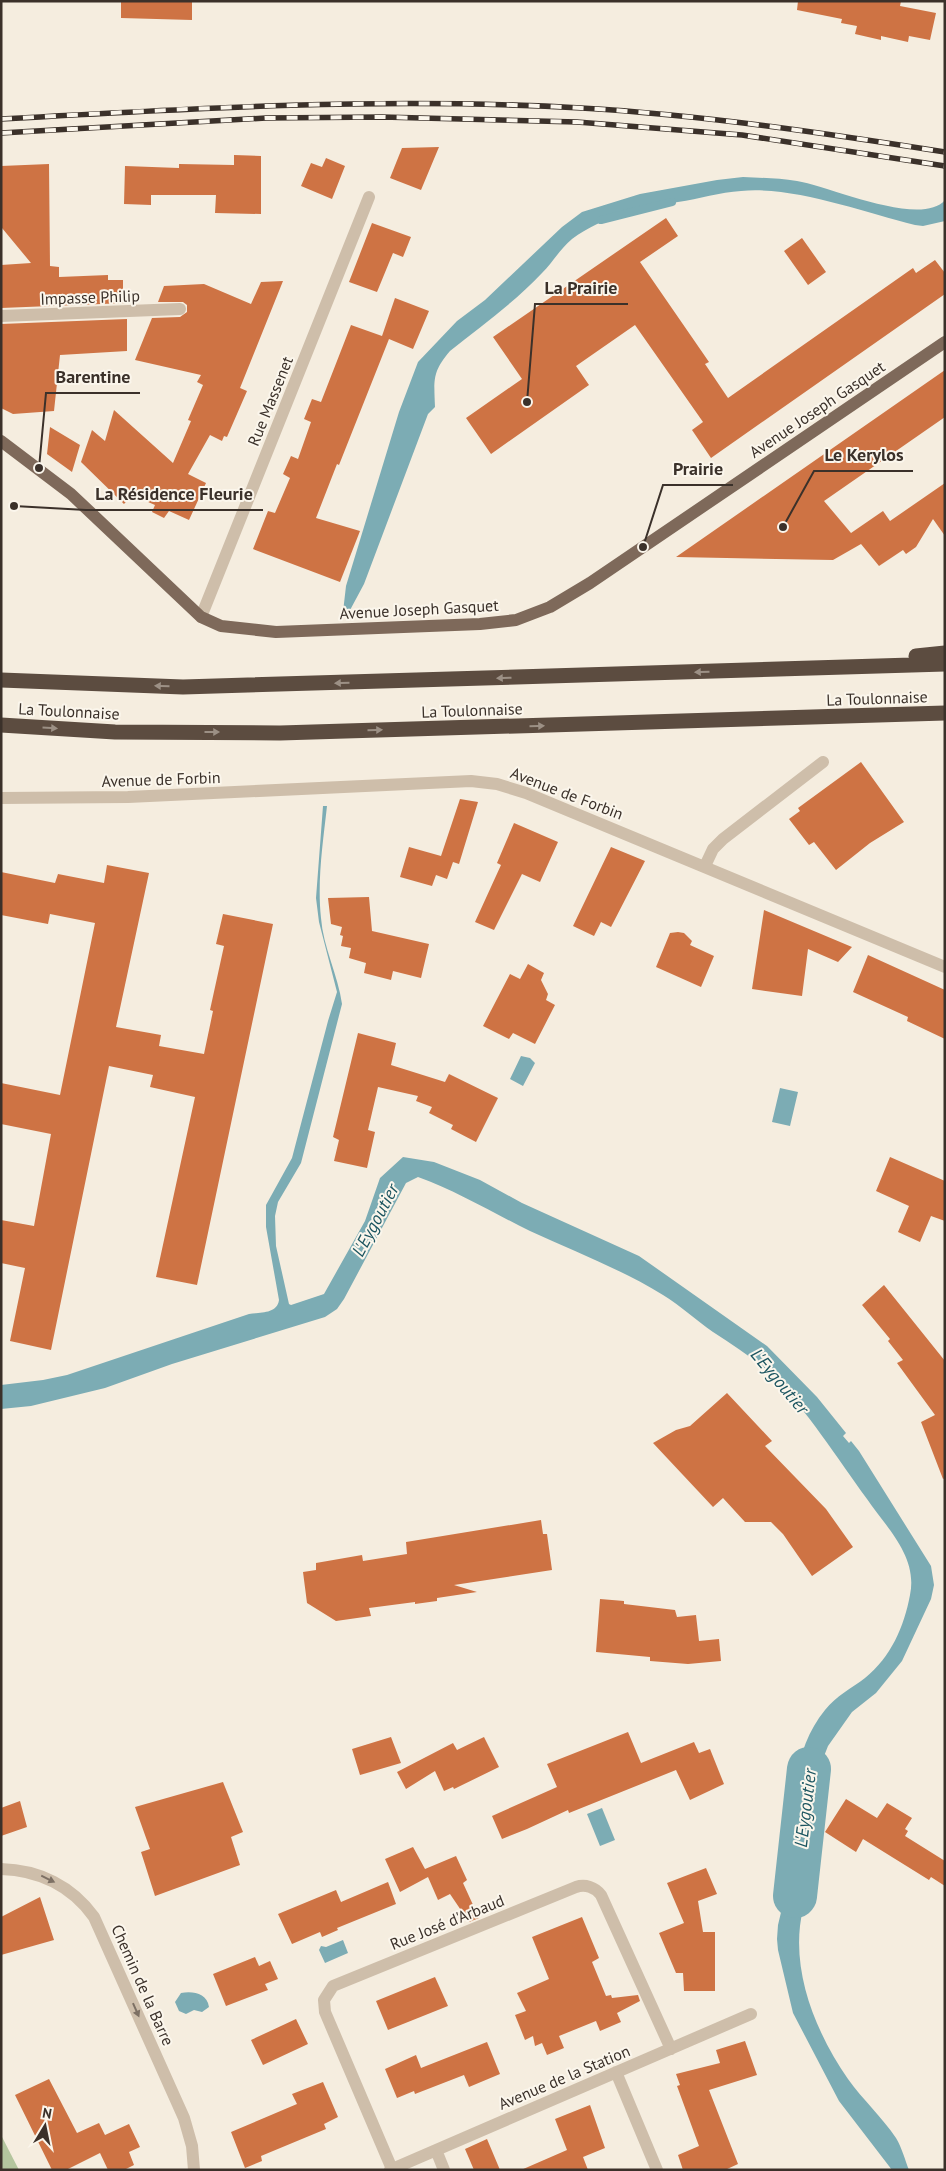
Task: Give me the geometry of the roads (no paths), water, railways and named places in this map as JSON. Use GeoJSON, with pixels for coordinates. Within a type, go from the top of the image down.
{"type":"FeatureCollection","features":[{"type":"Feature","properties":{"kind":"highway"},"geometry":{"type":"LineString","coordinates":[[750,670],[945,653]]}},
{"type":"Feature","properties":{"kind":"highway","name":"La Toulonnaise"},"geometry":{"type":"LineString","coordinates":[[1,680],[193,687],[945,664]]}},
{"type":"Feature","properties":{"kind":"highway","name":"La Toulonnaise"},"geometry":{"type":"LineString","coordinates":[[1,725],[115,732],[280,733],[945,714]]}},
{"type":"Feature","properties":{"kind":"main road","name":"Avenue Joseph Gasquet"},"geometry":{"type":"LineString","coordinates":[[1,441],[71,494],[201,617],[222,626],[276,632],[480,624],[516,620],[550,607],[590,583],[945,342]]}},
{"type":"Feature","properties":{"kind":"street","name":"Rue Massenet"},"geometry":{"type":"LineString","coordinates":[[201,617],[369,197]]}},
{"type":"Feature","properties":{"kind":"street","name":"Impasse Philip"},"geometry":{"type":"LineString","coordinates":[[1,316],[180,309]]}},
{"type":"Feature","properties":{"kind":"street"},"geometry":{"type":"LineString","coordinates":[[705,866],[713,849],[728,835],[823,762]]}},
{"type":"Feature","properties":{"kind":"street","name":"Avenue de Forbin"},"geometry":{"type":"LineString","coordinates":[[1,798],[128,798],[483,781],[526,793],[945,967]]}},
{"type":"Feature","properties":{"kind":"street","name":"Chemin de la Barre"},"geometry":{"type":"LineString","coordinates":[[1,1869],[26,1871],[51,1880],[72,1893],[94,1917],[184,2118],[192,2146],[194,2170]]}},
{"type":"Feature","properties":{"kind":"street","name":"Rue José d'Arbaud"},"geometry":{"type":"LineString","coordinates":[[391,2169],[325,2012],[324,2000],[333,1986],[576,1887],[586,1886],[595,1889],[601,1895],[671,2048]]}},
{"type":"Feature","properties":{"kind":"street","name":"Avenue de la Station"},"geometry":{"type":"LineString","coordinates":[[391,2169],[752,2014]]}},
{"type":"Feature","properties":{"kind":"street"},"geometry":{"type":"LineString","coordinates":[[616,2072],[657,2170]]}},
{"type":"Feature","properties":{"kind":"street"},"geometry":{"type":"LineString","coordinates":[[436,2150],[444,2170]]}},
{"type":"Feature","properties":{"kind":"water"},"geometry":{"type":"Polygon","coordinates":[[[743,177],[812,184],[896,208],[916,210],[933,207],[945,200],[945,221],[923,226],[915,225],[828,201],[784,192],[762,190],[717,194],[636,210],[597,224],[584,231],[572,239],[560,251],[546,269],[521,294],[450,351],[444,358],[435,377],[435,407],[428,414],[364,584],[349,612],[343,612],[346,586],[399,412],[418,362],[457,321],[485,300],[562,227],[582,212],[640,194],[743,177]]]}},
{"type":"Feature","properties":{"kind":"water","name":"L'Eygoutier"},"geometry":{"type":"Polygon","coordinates":[[[323,806],[327,806],[320,876],[322,929],[342,1004],[301,1163],[278,1202],[275,1216],[276,1246],[289,1304],[291,1305],[324,1294],[365,1221],[380,1178],[403,1157],[434,1162],[480,1180],[522,1203],[639,1256],[767,1346],[817,1397],[846,1433],[843,1436],[849,1443],[851,1441],[859,1451],[931,1566],[934,1585],[931,1599],[902,1661],[876,1693],[852,1712],[828,1746],[815,1779],[823,1817],[822,1826],[790,1832],[795,1784],[802,1752],[816,1723],[829,1705],[874,1670],[895,1641],[904,1619],[910,1595],[911,1581],[905,1556],[892,1532],[821,1435],[797,1403],[771,1374],[670,1299],[631,1277],[530,1231],[475,1202],[418,1177],[406,1183],[344,1299],[337,1309],[325,1317],[172,1364],[105,1388],[31,1406],[1,1409],[1,1385],[67,1375],[249,1314],[268,1312],[278,1305],[279,1300],[266,1227],[266,1205],[292,1158],[337,992],[319,922],[316,898],[323,806]]]}},
{"type":"Feature","properties":{"kind":"water"},"geometry":{"type":"Polygon","coordinates":[[[521,1056],[530,1058],[535,1063],[523,1086],[510,1079],[521,1056]]]}},
{"type":"Feature","properties":{"kind":"water"},"geometry":{"type":"Polygon","coordinates":[[[780,1088],[798,1092],[790,1126],[772,1122],[780,1088]]]}},
{"type":"Feature","properties":{"kind":"water"},"geometry":{"type":"Polygon","coordinates":[[[602,1808],[615,1840],[600,1846],[587,1814],[602,1808]]]}},
{"type":"Feature","properties":{"kind":"water","name":"L'Eygoutier"},"geometry":{"type":"Polygon","coordinates":[[[820,1833],[800,1926],[801,1966],[810,2006],[837,2062],[854,2087],[896,2138],[909,2170],[892,2170],[839,2101],[793,2013],[777,1939],[778,1925],[792,1866],[791,1838],[820,1833]]]}},
{"type":"Feature","properties":{"kind":"water"},"geometry":{"type":"Polygon","coordinates":[[[343,1940],[348,1953],[325,1963],[319,1950],[321,1946],[326,1947],[343,1940]]]}},
{"type":"Feature","properties":{"kind":"water"},"geometry":{"type":"Polygon","coordinates":[[[181,1993],[199,1994],[208,2002],[209,2007],[202,2012],[194,2010],[186,2014],[179,2011],[175,2002],[181,1993]]]}},
{"type":"Feature","properties":{"kind":"waterway"},"geometry":{"type":"LineString","coordinates":[[601,220],[672,202]]}},
{"type":"Feature","properties":{"kind":"waterway","name":"L'Eygoutier"},"geometry":{"type":"LineString","coordinates":[[795,1896],[809,1769]]}},
{"type":"Feature","properties":{"kind":"railway"},"geometry":{"type":"LineString","coordinates":[[1,119],[291,105],[509,105],[672,115],[809,132],[945,152]]}},
{"type":"Feature","properties":{"kind":"railway"},"geometry":{"type":"LineString","coordinates":[[1,133],[266,118],[382,117],[577,122],[742,135],[945,166]]}},
{"type":"Feature","properties":{"kind":"place","name":"La Prairie"},"geometry":{"type":"Point","coordinates":[527,402]}},
{"type":"Feature","properties":{"kind":"place","name":"Barentine"},"geometry":{"type":"Point","coordinates":[39,468]}},
{"type":"Feature","properties":{"kind":"place","name":"La Résidence Fleurie"},"geometry":{"type":"Point","coordinates":[14,506]}},
{"type":"Feature","properties":{"kind":"place","name":"Le Kerylos"},"geometry":{"type":"Point","coordinates":[783,527]}},
{"type":"Feature","properties":{"kind":"place","name":"Prairie"},"geometry":{"type":"Point","coordinates":[643,547]}}]}
